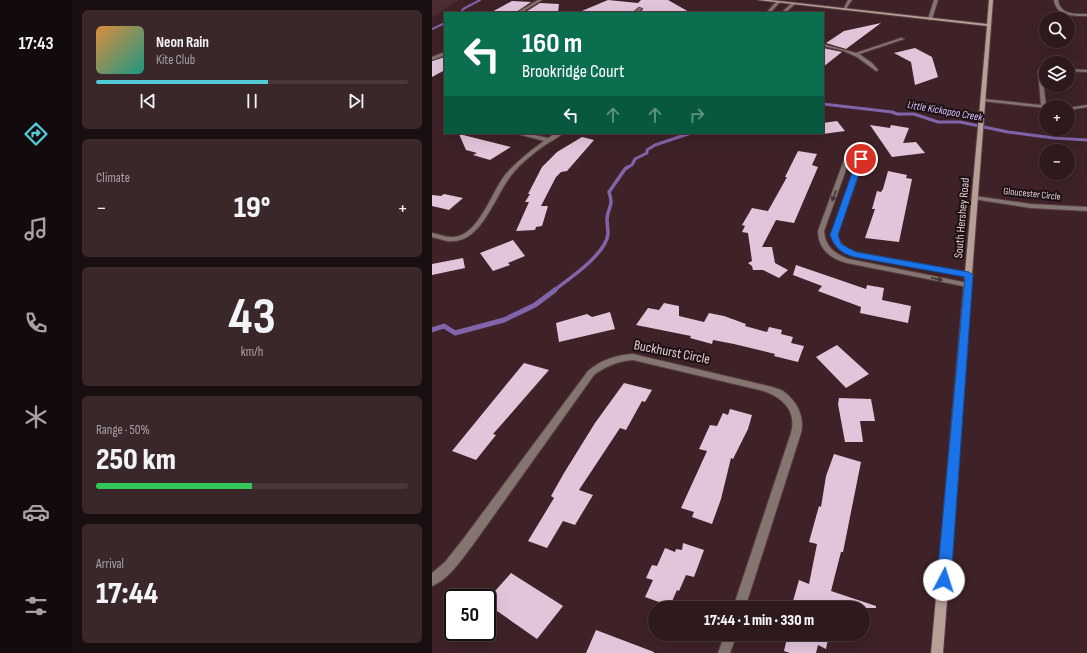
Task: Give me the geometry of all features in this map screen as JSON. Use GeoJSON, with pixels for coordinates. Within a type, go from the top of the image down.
{"type":"FeatureCollection","features":[{"type":"Feature","properties":{"kind":"main road"},"geometry":{"type":"LineString","coordinates":[[760,0],[989,26]]}},
{"type":"Feature","properties":{"kind":"main road","name":"South Hershey Road"},"geometry":{"type":"LineString","coordinates":[[938,653],[991,0]]}},
{"type":"Feature","properties":{"kind":"street"},"geometry":{"type":"LineString","coordinates":[[520,12],[540,0]]}},
{"type":"Feature","properties":{"kind":"street"},"geometry":{"type":"LineString","coordinates":[[844,9],[850,0]]}},
{"type":"Feature","properties":{"kind":"street"},"geometry":{"type":"LineString","coordinates":[[930,19],[936,0]]}},
{"type":"Feature","properties":{"kind":"street"},"geometry":{"type":"LineString","coordinates":[[1056,0],[1057,8],[1060,10],[1072,14],[1087,16]]}},
{"type":"Feature","properties":{"kind":"street"},"geometry":{"type":"LineString","coordinates":[[769,12],[778,2]]}},
{"type":"Feature","properties":{"kind":"street"},"geometry":{"type":"LineString","coordinates":[[784,12],[793,4]]}},
{"type":"Feature","properties":{"kind":"street"},"geometry":{"type":"LineString","coordinates":[[636,12],[640,9]]}},
{"type":"Feature","properties":{"kind":"street"},"geometry":{"type":"LineString","coordinates":[[856,54],[902,39]]}},
{"type":"Feature","properties":{"kind":"street"},"geometry":{"type":"LineString","coordinates":[[824,45],[856,54],[868,61],[876,70]]}},
{"type":"Feature","properties":{"kind":"street"},"geometry":{"type":"LineString","coordinates":[[432,59],[444,53]]}},
{"type":"Feature","properties":{"kind":"street"},"geometry":{"type":"LineString","coordinates":[[1075,70],[1087,71]]}},
{"type":"Feature","properties":{"kind":"street"},"geometry":{"type":"LineString","coordinates":[[984,98],[1039,104]]}},
{"type":"Feature","properties":{"kind":"street"},"geometry":{"type":"LineString","coordinates":[[1075,108],[1087,106]]}},
{"type":"Feature","properties":{"kind":"street"},"geometry":{"type":"LineString","coordinates":[[521,134],[548,140]]}},
{"type":"Feature","properties":{"kind":"street"},"geometry":{"type":"LineString","coordinates":[[432,235],[443,239],[454,240],[473,232],[480,223],[506,177],[530,154],[558,134]]}},
{"type":"Feature","properties":{"kind":"street"},"geometry":{"type":"LineString","coordinates":[[968,284],[860,264],[841,259],[831,253],[824,246],[821,237],[851,149],[861,159],[834,235],[838,245],[847,252],[863,256],[969,275]]}},
{"type":"Feature","properties":{"kind":"street"},"geometry":{"type":"LineString","coordinates":[[839,183],[852,185]]}},
{"type":"Feature","properties":{"kind":"street","name":"Gloucester Circle"},"geometry":{"type":"LineString","coordinates":[[975,198],[1031,206],[1087,209]]}},
{"type":"Feature","properties":{"kind":"street"},"geometry":{"type":"LineString","coordinates":[[825,223],[838,224]]}},
{"type":"Feature","properties":{"kind":"street"},"geometry":{"type":"LineString","coordinates":[[860,264],[863,256]]}},
{"type":"Feature","properties":{"kind":"street","name":"Buckhurst Circle"},"geometry":{"type":"LineString","coordinates":[[432,580],[449,566],[468,542],[590,372],[602,364],[615,359],[633,357],[765,388],[785,398],[795,410],[798,425],[796,433],[741,601]]}},
{"type":"Feature","properties":{"kind":"street"},"geometry":{"type":"LineString","coordinates":[[724,653],[728,641]]}},
{"type":"Feature","properties":{"kind":"shaded area"},"geometry":{"type":"Polygon","coordinates":[[[432,0],[458,0],[432,18],[432,0]]]}},
{"type":"Feature","properties":{"kind":"building"},"geometry":{"type":"Polygon","coordinates":[[[608,0],[638,3],[641,0],[668,0],[689,12],[640,12],[643,9],[639,7],[633,12],[579,12],[608,0]]]}},
{"type":"Feature","properties":{"kind":"building"},"geometry":{"type":"Polygon","coordinates":[[[512,1],[531,2],[516,12],[492,12],[512,1]]]}},
{"type":"Feature","properties":{"kind":"building"},"geometry":{"type":"Polygon","coordinates":[[[540,3],[559,4],[558,12],[526,12],[540,3]]]}},
{"type":"Feature","properties":{"kind":"building"},"geometry":{"type":"Polygon","coordinates":[[[881,23],[846,49],[826,43],[844,31],[881,23]]]}},
{"type":"Feature","properties":{"kind":"building"},"geometry":{"type":"Polygon","coordinates":[[[824,48],[842,52],[824,66],[824,48]]]}},
{"type":"Feature","properties":{"kind":"building"},"geometry":{"type":"Polygon","coordinates":[[[915,48],[932,57],[938,77],[915,85],[911,62],[894,53],[915,48]]]}},
{"type":"Feature","properties":{"kind":"building"},"geometry":{"type":"Polygon","coordinates":[[[444,57],[444,71],[432,77],[432,61],[444,57]]]}},
{"type":"Feature","properties":{"kind":"building"},"geometry":{"type":"Polygon","coordinates":[[[837,121],[845,131],[824,134],[824,123],[837,121]]]}},
{"type":"Feature","properties":{"kind":"building"},"geometry":{"type":"Polygon","coordinates":[[[870,125],[890,128],[891,125],[909,128],[903,143],[916,142],[925,153],[892,157],[870,125]]]}},
{"type":"Feature","properties":{"kind":"building"},"geometry":{"type":"Polygon","coordinates":[[[459,134],[511,147],[490,160],[473,155],[477,153],[466,150],[459,134]]]}},
{"type":"Feature","properties":{"kind":"building"},"geometry":{"type":"Polygon","coordinates":[[[582,137],[594,140],[567,171],[561,172],[556,177],[541,206],[548,206],[542,226],[536,227],[535,230],[516,231],[529,202],[525,202],[530,194],[528,194],[542,167],[557,152],[582,137]]]}},
{"type":"Feature","properties":{"kind":"building"},"geometry":{"type":"Polygon","coordinates":[[[798,151],[817,154],[812,165],[818,167],[794,223],[776,220],[762,247],[772,247],[775,263],[788,270],[779,278],[763,270],[753,270],[752,266],[748,263],[752,261],[748,233],[742,232],[745,226],[742,225],[752,208],[768,211],[787,177],[785,177],[798,151]]]}},
{"type":"Feature","properties":{"kind":"building"},"geometry":{"type":"Polygon","coordinates":[[[888,171],[907,175],[906,178],[912,179],[899,242],[865,238],[875,209],[872,209],[877,191],[881,192],[883,189],[888,171]]]}},
{"type":"Feature","properties":{"kind":"building"},"geometry":{"type":"Polygon","coordinates":[[[444,194],[463,198],[449,210],[432,206],[432,195],[441,196],[444,194]]]}},
{"type":"Feature","properties":{"kind":"building"},"geometry":{"type":"Polygon","coordinates":[[[513,240],[525,256],[508,263],[510,265],[493,271],[480,253],[513,240]]]}},
{"type":"Feature","properties":{"kind":"building"},"geometry":{"type":"Polygon","coordinates":[[[463,258],[465,268],[432,275],[432,264],[463,258]]]}},
{"type":"Feature","properties":{"kind":"building"},"geometry":{"type":"Polygon","coordinates":[[[796,265],[866,289],[867,285],[884,288],[882,300],[911,306],[908,323],[860,313],[861,307],[818,291],[822,286],[793,275],[796,265]]]}},
{"type":"Feature","properties":{"kind":"building"},"geometry":{"type":"Polygon","coordinates":[[[664,303],[679,306],[679,316],[704,322],[709,313],[724,316],[746,324],[745,326],[767,332],[769,327],[782,330],[781,334],[793,337],[791,343],[804,346],[798,362],[774,356],[775,354],[734,344],[713,340],[712,344],[690,338],[691,336],[636,325],[648,308],[659,310],[664,303]]]}},
{"type":"Feature","properties":{"kind":"building"},"geometry":{"type":"Polygon","coordinates":[[[610,312],[615,329],[559,342],[556,323],[587,314],[592,317],[610,312]]]}},
{"type":"Feature","properties":{"kind":"building"},"geometry":{"type":"Polygon","coordinates":[[[837,345],[869,374],[846,388],[816,357],[837,345]]]}},
{"type":"Feature","properties":{"kind":"building"},"geometry":{"type":"Polygon","coordinates":[[[524,363],[549,370],[493,434],[496,435],[476,460],[452,451],[524,363]]]}},
{"type":"Feature","properties":{"kind":"building"},"geometry":{"type":"Polygon","coordinates":[[[624,383],[652,390],[645,402],[642,401],[626,430],[620,428],[579,490],[593,495],[575,525],[563,521],[547,548],[528,541],[554,498],[551,496],[564,473],[595,423],[624,383]]]}},
{"type":"Feature","properties":{"kind":"building"},"geometry":{"type":"Polygon","coordinates":[[[839,398],[871,399],[875,421],[860,421],[863,442],[845,442],[838,404],[839,398]]]}},
{"type":"Feature","properties":{"kind":"building"},"geometry":{"type":"Polygon","coordinates":[[[730,409],[752,415],[748,429],[733,459],[731,458],[721,499],[712,524],[692,517],[694,512],[681,508],[707,451],[699,449],[710,425],[717,426],[723,413],[728,415],[730,409]]]}},
{"type":"Feature","properties":{"kind":"building"},"geometry":{"type":"Polygon","coordinates":[[[834,454],[861,462],[843,552],[841,552],[831,591],[861,601],[793,601],[799,580],[809,584],[817,544],[809,542],[819,506],[821,507],[826,476],[834,454]]]}},
{"type":"Feature","properties":{"kind":"building"},"geometry":{"type":"Polygon","coordinates":[[[683,543],[704,550],[694,577],[686,575],[679,591],[677,590],[672,601],[656,601],[645,597],[653,580],[646,578],[652,565],[657,566],[665,548],[675,552],[676,549],[682,550],[683,543]]]}},
{"type":"Feature","properties":{"kind":"building"},"geometry":{"type":"Polygon","coordinates":[[[511,573],[563,606],[537,639],[496,610],[496,590],[511,573]]]}},
{"type":"Feature","properties":{"kind":"building"},"geometry":{"type":"Polygon","coordinates":[[[870,604],[876,606],[876,608],[870,608],[870,604]]]}},
{"type":"Feature","properties":{"kind":"building"},"geometry":{"type":"Polygon","coordinates":[[[596,630],[654,652],[654,653],[586,653],[596,630]]]}},
{"type":"Feature","properties":{"kind":"building"},"geometry":{"type":"Polygon","coordinates":[[[786,641],[828,641],[826,649],[818,645],[816,653],[790,653],[784,651],[786,641]]]}},
{"type":"Feature","properties":{"kind":"waterway","name":"Little Kickapoo Creek"},"geometry":{"type":"LineString","coordinates":[[462,12],[463,9],[480,0]]}},
{"type":"Feature","properties":{"kind":"waterway","name":"Little Kickapoo Creek"},"geometry":{"type":"LineString","coordinates":[[432,29],[444,23]]}},
{"type":"Feature","properties":{"kind":"waterway","name":"Little Kickapoo Creek"},"geometry":{"type":"LineString","coordinates":[[824,104],[892,112],[897,114],[914,114],[938,122],[960,122],[1008,132],[1054,138],[1087,140]]}},
{"type":"Feature","properties":{"kind":"waterway","name":"Little Kickapoo Creek"},"geometry":{"type":"LineString","coordinates":[[628,167],[632,165],[635,159],[647,153],[647,150],[655,145],[688,134]]}},
{"type":"Feature","properties":{"kind":"waterway","name":"Little Kickapoo Creek"},"geometry":{"type":"LineString","coordinates":[[553,291],[586,266],[601,250],[606,242],[608,234],[607,219],[611,204],[609,192],[628,167]]}},
{"type":"Feature","properties":{"kind":"waterway","name":"Little Kickapoo Creek"},"geometry":{"type":"LineString","coordinates":[[432,330],[444,326],[455,333],[504,320],[535,305],[555,290]]}},
{"type":"Feature","properties":{"kind":"route"},"geometry":{"type":"LineString","coordinates":[[861,159],[834,235],[838,245],[847,252],[854,254],[969,275],[944,580]]}}]}
